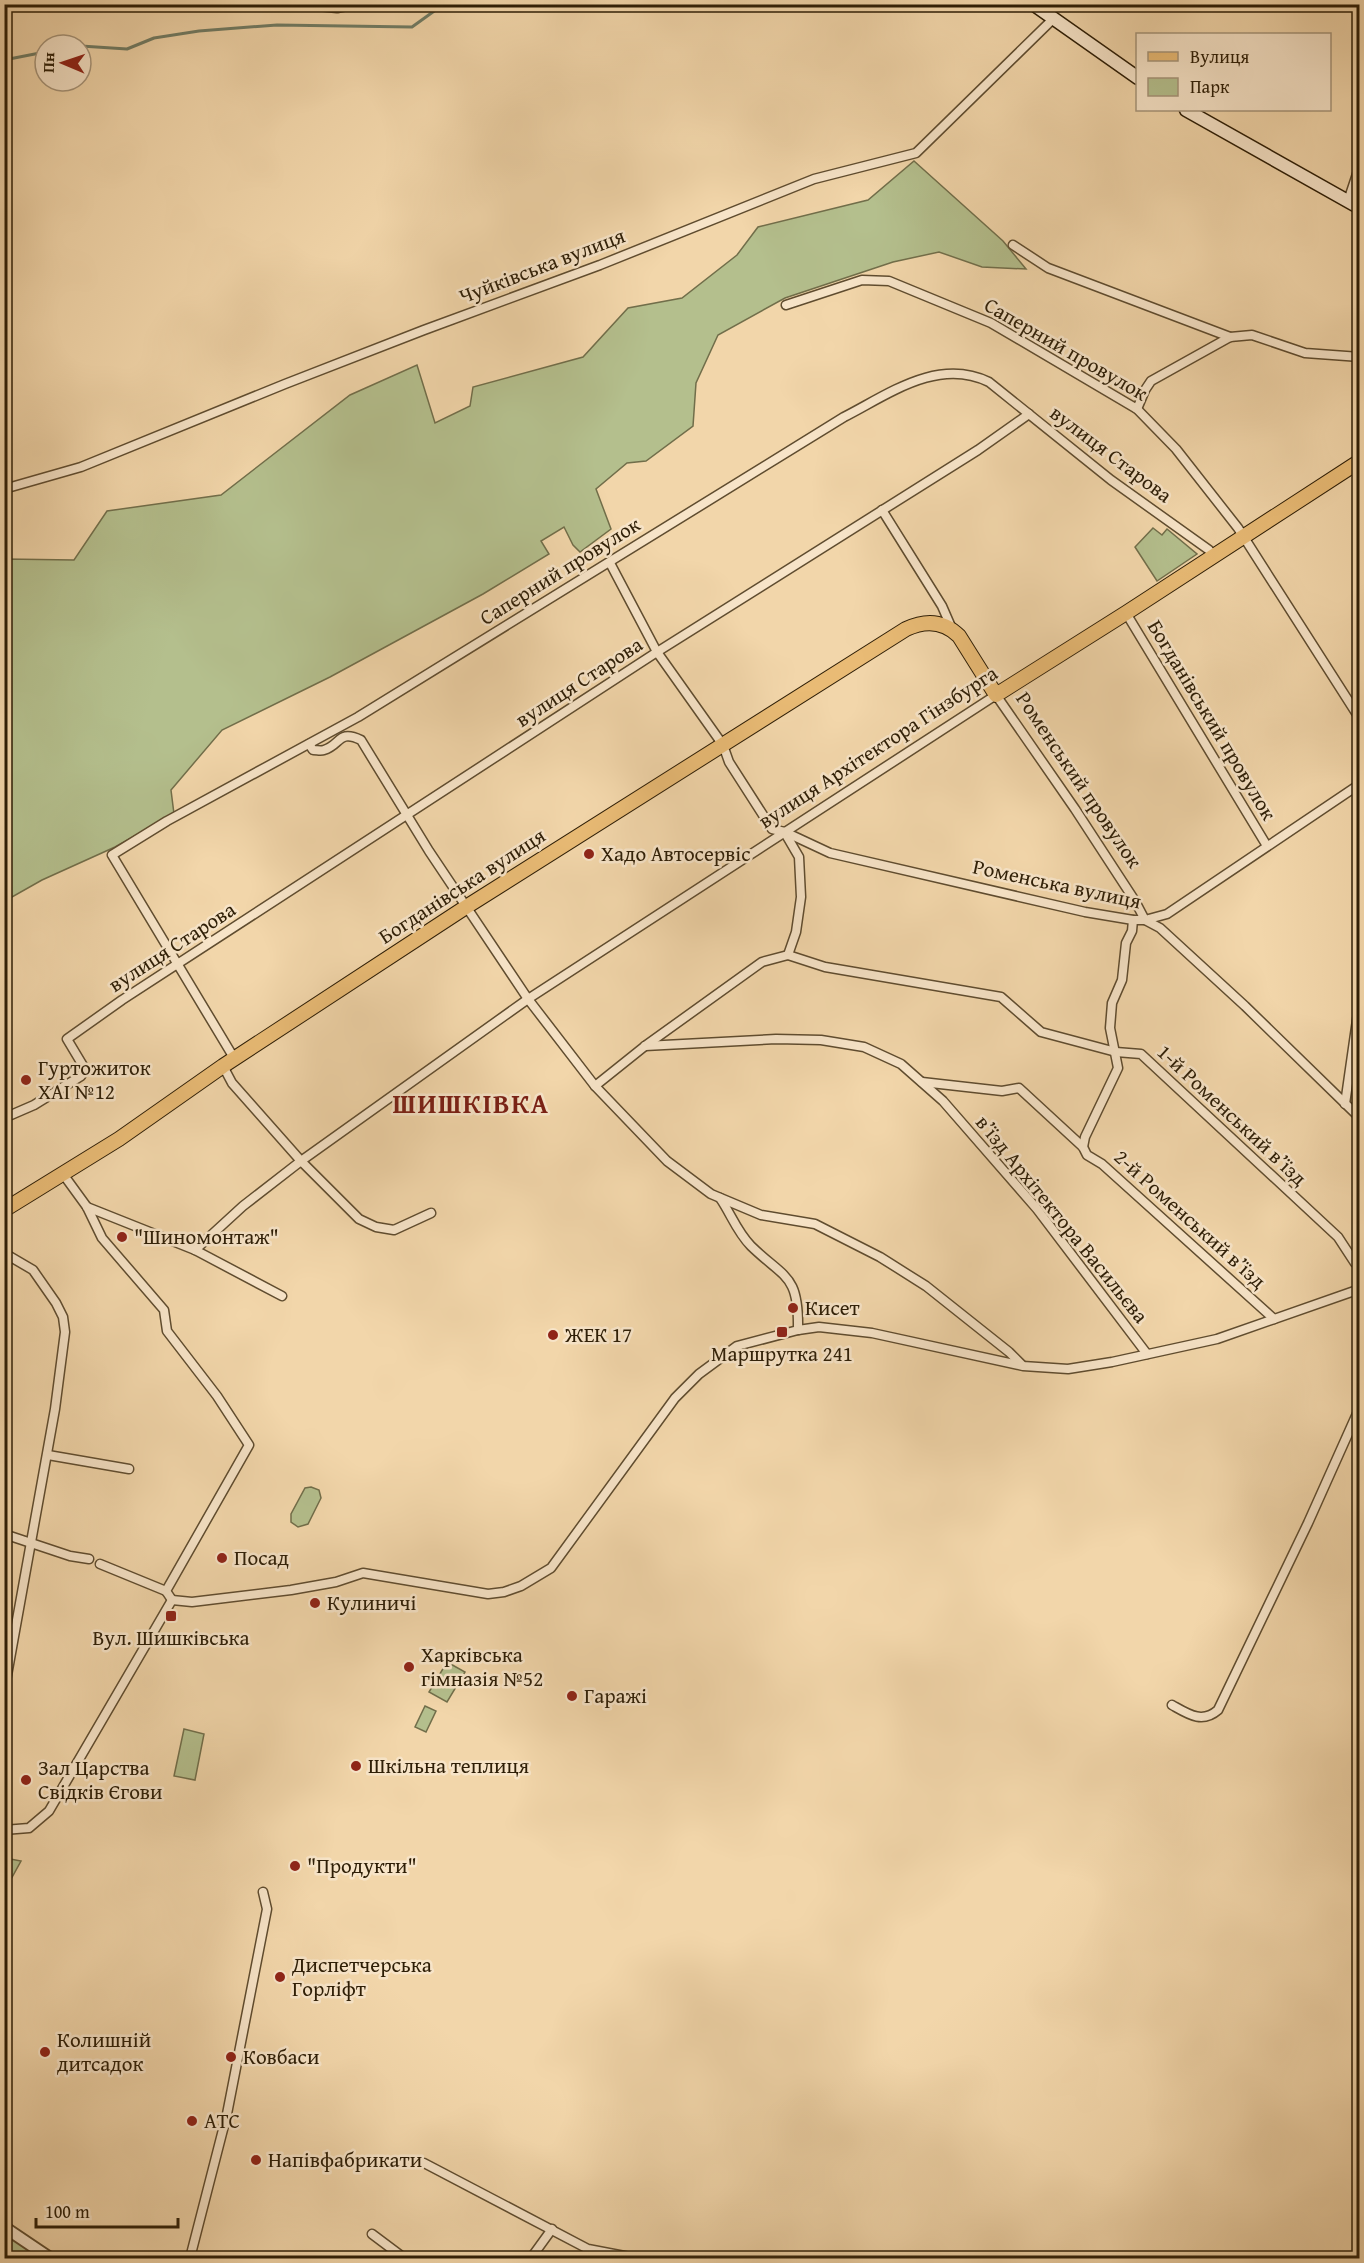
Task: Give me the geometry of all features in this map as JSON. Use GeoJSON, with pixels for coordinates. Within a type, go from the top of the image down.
{"type":"FeatureCollection","features":[{"type":"Feature","properties":{"kind":"main road"},"geometry":{"type":"LineString","coordinates":[[1033,4],[1136,77]]}},
{"type":"Feature","properties":{"kind":"main road"},"geometry":{"type":"LineString","coordinates":[[1188,111],[1359,208]]}},
{"type":"Feature","properties":{"kind":"main road","name":"вулиця Архітектора Гінзбурга"},"geometry":{"type":"LineString","coordinates":[[996,695],[1359,461]]}},
{"type":"Feature","properties":{"kind":"main road","name":"Богданівська вулиця"},"geometry":{"type":"LineString","coordinates":[[4,1210],[118,1139],[229,1062],[466,907],[906,629],[921,623],[932,622],[952,629]]}},
{"type":"Feature","properties":{"kind":"main road","name":"Роменський провулок"},"geometry":{"type":"LineString","coordinates":[[952,629],[959,636],[996,695]]}},
{"type":"Feature","properties":{"kind":"street"},"geometry":{"type":"LineString","coordinates":[[299,4],[337,6],[356,4]]}},
{"type":"Feature","properties":{"kind":"street","name":"Чуйківська вулиця"},"geometry":{"type":"LineString","coordinates":[[4,489],[81,467],[285,384],[600,265],[814,179],[916,153],[1053,19]]}},
{"type":"Feature","properties":{"kind":"street"},"geometry":{"type":"LineString","coordinates":[[1348,201],[1359,165]]}},
{"type":"Feature","properties":{"kind":"street"},"geometry":{"type":"LineString","coordinates":[[1013,245],[1048,268],[1230,337]]}},
{"type":"Feature","properties":{"kind":"street","name":"Саперний провулок"},"geometry":{"type":"LineString","coordinates":[[786,305],[862,280],[889,281],[991,323],[1137,409],[1176,449],[1244,536],[1359,719]]}},
{"type":"Feature","properties":{"kind":"street"},"geometry":{"type":"LineString","coordinates":[[1137,409],[1151,381],[1230,337],[1252,335],[1305,353],[1359,357]]}},
{"type":"Feature","properties":{"kind":"street","name":"Саперний провулок"},"geometry":{"type":"LineString","coordinates":[[177,965],[112,855],[167,821],[358,717],[844,417],[922,377],[958,373],[974,375],[989,382],[1029,414]]}},
{"type":"Feature","properties":{"kind":"street","name":"вулиця Старова"},"geometry":{"type":"LineString","coordinates":[[4,1118],[34,1105],[77,1080],[85,1069],[67,1039],[657,652],[978,450],[1029,414],[1111,480],[1209,550],[1213,556]]}},
{"type":"Feature","properties":{"kind":"street","name":"Роменський провулок"},"geometry":{"type":"LineString","coordinates":[[882,510],[942,606],[952,629]]}},
{"type":"Feature","properties":{"kind":"street"},"geometry":{"type":"LineString","coordinates":[[595,1086],[645,1046],[762,962],[788,955],[796,932],[801,903],[799,857],[785,832],[772,829],[729,762],[723,745],[657,652],[610,563]]}},
{"type":"Feature","properties":{"kind":"street","name":"Богданівський провулок"},"geometry":{"type":"LineString","coordinates":[[1126,613],[1267,846]]}},
{"type":"Feature","properties":{"kind":"street","name":"Роменський провулок"},"geometry":{"type":"LineString","coordinates":[[996,695],[1075,809],[1145,920]]}},
{"type":"Feature","properties":{"kind":"street","name":"вулиця Архітектора Гінзбурга"},"geometry":{"type":"LineString","coordinates":[[195,1250],[243,1206],[301,1161],[528,999],[996,695]]}},
{"type":"Feature","properties":{"kind":"street"},"geometry":{"type":"LineString","coordinates":[[309,744],[314,750],[324,750],[341,738],[351,735],[361,740],[406,816],[528,999],[595,1086],[668,1161],[711,1194],[761,1215],[815,1224],[880,1257],[926,1286],[1009,1352],[1023,1366]]}},
{"type":"Feature","properties":{"kind":"street"},"geometry":{"type":"LineString","coordinates":[[1145,920],[1167,914],[1359,784]]}},
{"type":"Feature","properties":{"kind":"street","name":"Роменська вулиця"},"geometry":{"type":"LineString","coordinates":[[785,832],[830,852],[1085,912],[1145,920],[1160,928],[1237,999],[1359,1118]]}},
{"type":"Feature","properties":{"kind":"street"},"geometry":{"type":"LineString","coordinates":[[1116,1052],[1110,1028],[1112,1003],[1122,980],[1126,943],[1132,931],[1133,920]]}},
{"type":"Feature","properties":{"kind":"street","name":"1-й Роменський в’їзд"},"geometry":{"type":"LineString","coordinates":[[788,955],[825,967],[1001,997],[1041,1032],[1116,1052],[1141,1054],[1338,1238],[1359,1267]]}},
{"type":"Feature","properties":{"kind":"street"},"geometry":{"type":"LineString","coordinates":[[177,965],[229,1062],[232,1083],[301,1161],[359,1219],[376,1227],[394,1230],[431,1213]]}},
{"type":"Feature","properties":{"kind":"street"},"geometry":{"type":"LineString","coordinates":[[1345,1104],[1359,999]]}},
{"type":"Feature","properties":{"kind":"street","name":"в’їзд Архітектора Васильєва"},"geometry":{"type":"LineString","coordinates":[[645,1046],[776,1039],[821,1040],[864,1047],[901,1064],[944,1101],[1037,1209],[1147,1354]]}},
{"type":"Feature","properties":{"kind":"street","name":"2-й Роменський в’їзд"},"geometry":{"type":"LineString","coordinates":[[1083,1147],[1085,1137],[1118,1068],[1116,1052]]}},
{"type":"Feature","properties":{"kind":"street","name":"2-й Роменський в’їзд"},"geometry":{"type":"LineString","coordinates":[[922,1082],[1002,1091],[1019,1088],[1083,1147],[1087,1155],[1102,1164],[1274,1319]]}},
{"type":"Feature","properties":{"kind":"street"},"geometry":{"type":"LineString","coordinates":[[63,1174],[87,1208],[102,1238],[164,1310],[167,1331],[217,1396],[249,1445],[166,1591]]}},
{"type":"Feature","properties":{"kind":"street"},"geometry":{"type":"LineString","coordinates":[[720,1198],[736,1227],[750,1245],[788,1277],[795,1293],[798,1330]]}},
{"type":"Feature","properties":{"kind":"street"},"geometry":{"type":"LineString","coordinates":[[87,1208],[195,1250],[282,1296]]}},
{"type":"Feature","properties":{"kind":"street"},"geometry":{"type":"LineString","coordinates":[[4,1253],[33,1270],[63,1317],[64,1339],[48,1455],[4,1692]]}},
{"type":"Feature","properties":{"kind":"street"},"geometry":{"type":"LineString","coordinates":[[172,1600],[192,1602],[291,1590],[336,1582],[363,1574],[488,1594],[504,1592],[521,1586],[551,1568],[675,1398],[699,1374],[737,1346],[798,1330],[819,1327],[872,1333],[1023,1366],[1068,1369],[1112,1362],[1217,1339],[1359,1289]]}},
{"type":"Feature","properties":{"kind":"street"},"geometry":{"type":"LineString","coordinates":[[1172,1705],[1194,1717],[1201,1718],[1218,1710],[1308,1523],[1359,1407]]}},
{"type":"Feature","properties":{"kind":"street"},"geometry":{"type":"LineString","coordinates":[[48,1455],[129,1469]]}},
{"type":"Feature","properties":{"kind":"street"},"geometry":{"type":"LineString","coordinates":[[4,1534],[70,1556],[89,1559]]}},
{"type":"Feature","properties":{"kind":"street"},"geometry":{"type":"LineString","coordinates":[[100,1564],[166,1591],[172,1600]]}},
{"type":"Feature","properties":{"kind":"street"},"geometry":{"type":"LineString","coordinates":[[4,1830],[29,1828],[49,1811],[172,1600]]}},
{"type":"Feature","properties":{"kind":"street"},"geometry":{"type":"LineString","coordinates":[[190,2259],[227,2114],[267,1909],[263,1892]]}},
{"type":"Feature","properties":{"kind":"street"},"geometry":{"type":"LineString","coordinates":[[424,2163],[588,2249],[633,2258]]}},
{"type":"Feature","properties":{"kind":"street"},"geometry":{"type":"LineString","coordinates":[[531,2259],[552,2229]]}},
{"type":"Feature","properties":{"kind":"street"},"geometry":{"type":"LineString","coordinates":[[6,2232],[50,2259]]}},
{"type":"Feature","properties":{"kind":"street"},"geometry":{"type":"LineString","coordinates":[[372,2234],[404,2259]]}},
{"type":"Feature","properties":{"kind":"green space"},"geometry":{"type":"Polygon","coordinates":[[[914,161],[1003,241],[1026,269],[982,267],[939,252],[893,262],[785,298],[718,335],[696,383],[693,426],[646,461],[627,463],[596,489],[611,529],[580,552],[573,545],[564,527],[541,541],[549,554],[483,594],[330,677],[222,730],[171,790],[174,814],[115,847],[42,880],[5,901],[5,559],[74,560],[107,511],[221,495],[350,395],[417,365],[435,423],[470,406],[473,387],[583,357],[628,308],[682,298],[737,255],[758,227],[868,200],[914,161]]]}},
{"type":"Feature","properties":{"kind":"green space"},"geometry":{"type":"Polygon","coordinates":[[[1153,528],[1162,535],[1167,529],[1197,554],[1157,581],[1135,547],[1153,528]]]}},
{"type":"Feature","properties":{"kind":"green space"},"geometry":{"type":"Polygon","coordinates":[[[311,1487],[319,1490],[321,1498],[308,1524],[298,1527],[291,1522],[291,1514],[305,1488],[311,1487]]]}},
{"type":"Feature","properties":{"kind":"green space"},"geometry":{"type":"Polygon","coordinates":[[[447,1662],[465,1672],[447,1702],[429,1692],[447,1662]]]}},
{"type":"Feature","properties":{"kind":"green space"},"geometry":{"type":"Polygon","coordinates":[[[425,1706],[436,1711],[426,1732],[415,1727],[425,1706]]]}},
{"type":"Feature","properties":{"kind":"green space"},"geometry":{"type":"Polygon","coordinates":[[[184,1729],[204,1734],[195,1780],[174,1776],[184,1729]]]}},
{"type":"Feature","properties":{"kind":"green space"},"geometry":{"type":"Polygon","coordinates":[[[4,1858],[21,1861],[5,1890],[4,1858]]]}},
{"type":"Feature","properties":{"kind":"green space"},"geometry":{"type":"Polygon","coordinates":[[[5,2232],[44,2258],[5,2258],[5,2232]]]}},
{"type":"Feature","properties":{"kind":"waterway"},"geometry":{"type":"LineString","coordinates":[[93,47],[127,49],[154,38],[199,31],[277,25],[412,27],[444,4]]}},
{"type":"Feature","properties":{"kind":"waterway"},"geometry":{"type":"LineString","coordinates":[[4,60],[33,54]]}},
{"type":"Feature","properties":{"kind":"place","name":"Хадо Автосервіс"},"geometry":{"type":"Point","coordinates":[589,854]}},
{"type":"Feature","properties":{"kind":"place","name":"Гуртожиток ХАІ №12"},"geometry":{"type":"Point","coordinates":[26,1080]}},
{"type":"Feature","properties":{"kind":"place","name":"\"Шиномонтаж\""},"geometry":{"type":"Point","coordinates":[122,1237]}},
{"type":"Feature","properties":{"kind":"place","name":"Кисет"},"geometry":{"type":"Point","coordinates":[793,1308]}},
{"type":"Feature","properties":{"kind":"place","name":"Маршрутка 241"},"geometry":{"type":"Point","coordinates":[782,1332]}},
{"type":"Feature","properties":{"kind":"place","name":"ЖЕК 17"},"geometry":{"type":"Point","coordinates":[553,1335]}},
{"type":"Feature","properties":{"kind":"place","name":"Посад"},"geometry":{"type":"Point","coordinates":[222,1558]}},
{"type":"Feature","properties":{"kind":"place","name":"Кулиничі"},"geometry":{"type":"Point","coordinates":[315,1603]}},
{"type":"Feature","properties":{"kind":"place","name":"Вул. Шишківська"},"geometry":{"type":"Point","coordinates":[171,1616]}},
{"type":"Feature","properties":{"kind":"place","name":"Харківська гімназія №52"},"geometry":{"type":"Point","coordinates":[409,1667]}},
{"type":"Feature","properties":{"kind":"place","name":"Гаражі"},"geometry":{"type":"Point","coordinates":[572,1696]}},
{"type":"Feature","properties":{"kind":"place","name":"Шкільна теплиця"},"geometry":{"type":"Point","coordinates":[356,1766]}},
{"type":"Feature","properties":{"kind":"place","name":"Зал Царства Свідків Єгови"},"geometry":{"type":"Point","coordinates":[26,1780]}},
{"type":"Feature","properties":{"kind":"place","name":"\"Продукти\""},"geometry":{"type":"Point","coordinates":[295,1866]}},
{"type":"Feature","properties":{"kind":"place","name":"Диспетчерська Горліфт"},"geometry":{"type":"Point","coordinates":[280,1977]}},
{"type":"Feature","properties":{"kind":"place","name":"Колишній дитсадок"},"geometry":{"type":"Point","coordinates":[45,2052]}},
{"type":"Feature","properties":{"kind":"place","name":"Ковбаси"},"geometry":{"type":"Point","coordinates":[231,2057]}},
{"type":"Feature","properties":{"kind":"place","name":"АТС"},"geometry":{"type":"Point","coordinates":[192,2121]}},
{"type":"Feature","properties":{"kind":"place","name":"Напівфабрикати"},"geometry":{"type":"Point","coordinates":[256,2160]}},
{"type":"Feature","properties":{"kind":"district","name":"ШИШКІВКА"},"geometry":{"type":"Point","coordinates":[471,1104]}}]}
